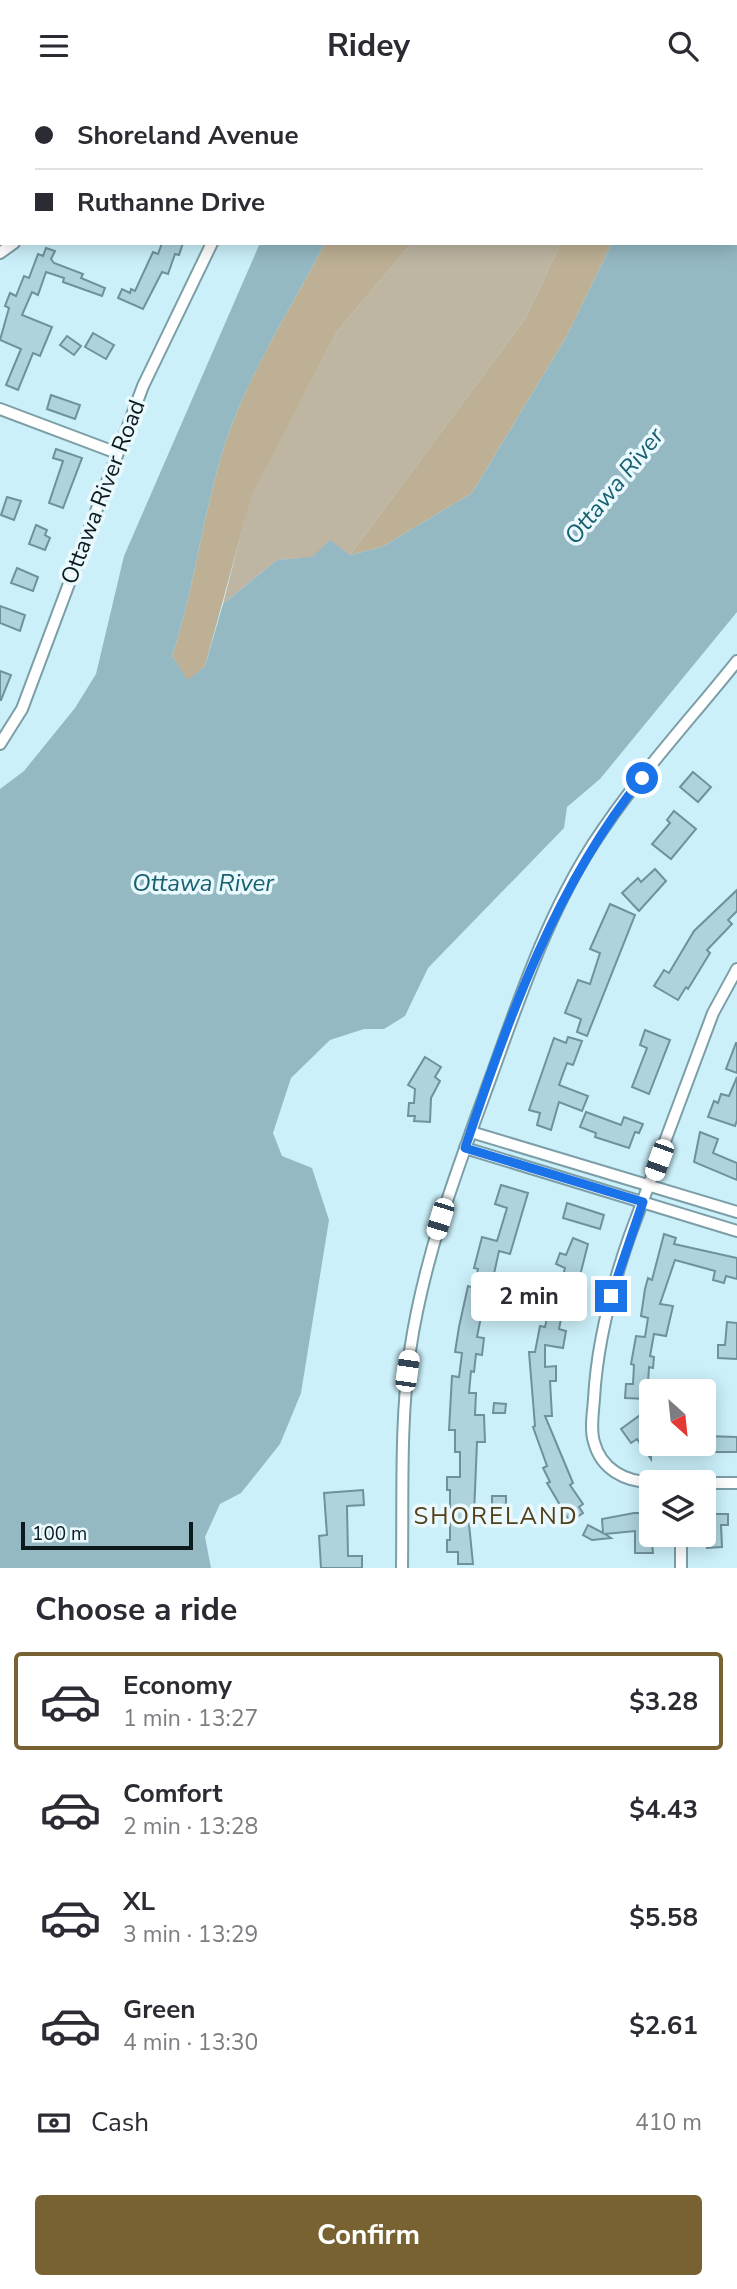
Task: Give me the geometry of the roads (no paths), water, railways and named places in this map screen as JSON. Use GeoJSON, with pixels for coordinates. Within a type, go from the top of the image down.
{"type":"FeatureCollection","features":[{"type":"Feature","properties":{"kind":"street","name":"Ottawa River Road"},"geometry":{"type":"LineString","coordinates":[[0,744],[22,709],[117,453],[157,354],[211,245]]}},
{"type":"Feature","properties":{"kind":"street"},"geometry":{"type":"LineString","coordinates":[[0,409],[117,453]]}},
{"type":"Feature","properties":{"kind":"street"},"geometry":{"type":"LineString","coordinates":[[402,1568],[406,1389],[411,1344],[434,1240],[465,1148],[553,916],[586,856],[626,797],[737,661]]}},
{"type":"Feature","properties":{"kind":"street"},"geometry":{"type":"LineString","coordinates":[[639,1481],[632,1481],[607,1466],[597,1451],[593,1435],[597,1365],[617,1272],[710,1022],[737,969]]}},
{"type":"Feature","properties":{"kind":"street"},"geometry":{"type":"LineString","coordinates":[[471,1132],[737,1212]]}},
{"type":"Feature","properties":{"kind":"street"},"geometry":{"type":"LineString","coordinates":[[465,1148],[737,1231]]}},
{"type":"Feature","properties":{"kind":"street"},"geometry":{"type":"LineString","coordinates":[[716,1483],[737,1483]]}},
{"type":"Feature","properties":{"kind":"street"},"geometry":{"type":"LineString","coordinates":[[681,1547],[681,1568]]}},
{"type":"Feature","properties":{"kind":"water","name":"Ottawa River"},"geometry":{"type":"Polygon","coordinates":[[[259,245],[324,245],[254,374],[224,448],[172,656],[188,680],[205,666],[223,604],[277,560],[312,557],[330,540],[350,555],[382,547],[472,493],[567,336],[611,245],[737,245],[737,612],[600,779],[567,807],[564,828],[428,968],[405,1016],[384,1029],[364,1029],[330,1040],[291,1078],[273,1133],[282,1156],[312,1168],[329,1220],[301,1393],[280,1444],[241,1493],[220,1504],[205,1537],[211,1568],[0,1568],[0,789],[24,771],[75,708],[96,674],[124,556],[259,245]]]}},
{"type":"Feature","properties":{"kind":"district","name":"SHORELAND"},"geometry":{"type":"Point","coordinates":[496,1516]}}]}
